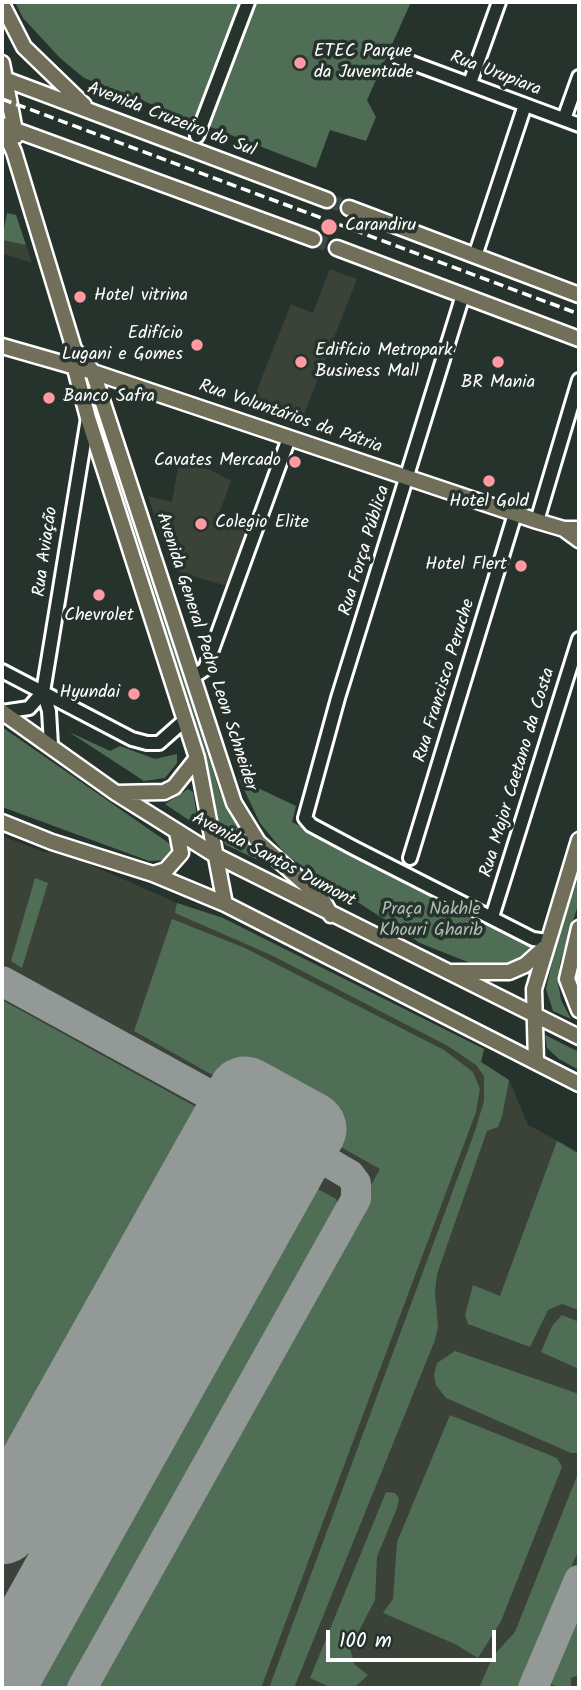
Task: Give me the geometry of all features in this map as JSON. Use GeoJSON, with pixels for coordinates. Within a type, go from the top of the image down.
{"type":"FeatureCollection","features":[{"type":"Feature","properties":{"kind":"main road"},"geometry":{"type":"LineString","coordinates":[[2,4],[24,47],[90,110]]}},
{"type":"Feature","properties":{"kind":"main road"},"geometry":{"type":"LineString","coordinates":[[2,63],[17,131],[15,152]]}},
{"type":"Feature","properties":{"kind":"main road","name":"Avenida Cruzeiro do Sul"},"geometry":{"type":"LineString","coordinates":[[4,79],[327,200]]}},
{"type":"Feature","properties":{"kind":"main road"},"geometry":{"type":"LineString","coordinates":[[2,125],[313,239]]}},
{"type":"Feature","properties":{"kind":"main road"},"geometry":{"type":"LineString","coordinates":[[2,125],[15,152],[74,349],[93,372]]}},
{"type":"Feature","properties":{"kind":"main road"},"geometry":{"type":"LineString","coordinates":[[349,208],[579,295]]}},
{"type":"Feature","properties":{"kind":"main road"},"geometry":{"type":"LineString","coordinates":[[337,248],[579,339]]}},
{"type":"Feature","properties":{"kind":"main road","name":"Rua Voluntários da Pátria"},"geometry":{"type":"LineString","coordinates":[[2,346],[93,372],[537,521],[564,529],[579,529]]}},
{"type":"Feature","properties":{"kind":"main road"},"geometry":{"type":"LineString","coordinates":[[74,349],[72,366],[197,758],[225,904]]}},
{"type":"Feature","properties":{"kind":"main road","name":"Avenida General Pedro Leon Schneider"},"geometry":{"type":"LineString","coordinates":[[93,372],[193,677],[220,769],[245,825],[271,855],[322,899],[331,915]]}},
{"type":"Feature","properties":{"kind":"main road","name":"Rua Voluntários da Pátria"},"geometry":{"type":"LineString","coordinates":[[564,529],[579,540]]}},
{"type":"Feature","properties":{"kind":"main road","name":"Avenida Santos Dumont"},"geometry":{"type":"LineString","coordinates":[[2,712],[116,793],[215,855],[579,1037]]}},
{"type":"Feature","properties":{"kind":"main road"},"geometry":{"type":"LineString","coordinates":[[116,793],[164,792],[174,787],[197,758]]}},
{"type":"Feature","properties":{"kind":"main road"},"geometry":{"type":"LineString","coordinates":[[2,822],[52,842],[153,874],[225,904],[579,1084]]}},
{"type":"Feature","properties":{"kind":"main road"},"geometry":{"type":"LineString","coordinates":[[153,874],[166,870],[181,853],[177,832]]}},
{"type":"Feature","properties":{"kind":"main road"},"geometry":{"type":"LineString","coordinates":[[536,1062],[534,989],[545,944],[579,840]]}},
{"type":"Feature","properties":{"kind":"main road"},"geometry":{"type":"LineString","coordinates":[[579,928],[567,979],[579,1010]]}},
{"type":"Feature","properties":{"kind":"main road"},"geometry":{"type":"LineString","coordinates":[[446,972],[509,972],[525,965],[545,944]]}},
{"type":"Feature","properties":{"kind":"street"},"geometry":{"type":"LineString","coordinates":[[197,136],[248,2]]}},
{"type":"Feature","properties":{"kind":"street"},"geometry":{"type":"LineString","coordinates":[[470,83],[499,2]]}},
{"type":"Feature","properties":{"kind":"street","name":"Rua Urupiara"},"geometry":{"type":"LineString","coordinates":[[399,58],[579,125]]}},
{"type":"Feature","properties":{"kind":"street"},"geometry":{"type":"LineString","coordinates":[[564,119],[579,77]]}},
{"type":"Feature","properties":{"kind":"street"},"geometry":{"type":"LineString","coordinates":[[475,256],[525,105]]}},
{"type":"Feature","properties":{"kind":"street","name":"Rua Força Pública"},"geometry":{"type":"LineString","coordinates":[[463,295],[338,698],[305,818],[311,825],[354,848],[492,918]]}},
{"type":"Feature","properties":{"kind":"street"},"geometry":{"type":"LineString","coordinates":[[537,521],[579,380]]}},
{"type":"Feature","properties":{"kind":"street","name":"Rua Aviação"},"geometry":{"type":"LineString","coordinates":[[51,745],[49,711],[43,692],[88,418]]}},
{"type":"Feature","properties":{"kind":"street"},"geometry":{"type":"LineString","coordinates":[[193,677],[205,669],[289,438]]}},
{"type":"Feature","properties":{"kind":"street","name":"Rua Francisco Peruche"},"geometry":{"type":"LineString","coordinates":[[410,858],[515,514]]}},
{"type":"Feature","properties":{"kind":"street","name":"Rua Major Caetano da Costa"},"geometry":{"type":"LineString","coordinates":[[492,918],[579,639]]}},
{"type":"Feature","properties":{"kind":"street"},"geometry":{"type":"LineString","coordinates":[[2,671],[132,739],[147,743],[159,743],[185,719]]}},
{"type":"Feature","properties":{"kind":"street"},"geometry":{"type":"LineString","coordinates":[[2,712],[29,708],[43,692]]}},
{"type":"Feature","properties":{"kind":"street"},"geometry":{"type":"LineString","coordinates":[[492,918],[545,944]]}},
{"type":"Feature","properties":{"kind":"shaded area"},"geometry":{"type":"Polygon","coordinates":[[[2,240],[26,245],[32,263],[2,253],[2,240]]]}},
{"type":"Feature","properties":{"kind":"shaded area"},"geometry":{"type":"Polygon","coordinates":[[[330,269],[357,279],[299,427],[249,410],[291,304],[313,313],[330,269]]]}},
{"type":"Feature","properties":{"kind":"shaded area","name":"Colegio Elite"},"geometry":{"type":"Polygon","coordinates":[[[179,462],[210,470],[231,481],[219,513],[248,525],[227,586],[172,570],[148,496],[172,502],[179,462]]]}},
{"type":"Feature","properties":{"kind":"shaded area"},"geometry":{"type":"Polygon","coordinates":[[[2,836],[44,852],[64,853],[177,903],[223,918],[484,1049],[481,1062],[509,1080],[528,1125],[579,1152],[579,1688],[2,1688],[2,836]]]}},
{"type":"Feature","properties":{"kind":"green space"},"geometry":{"type":"Polygon","coordinates":[[[15,2],[411,2],[367,100],[376,117],[366,141],[330,130],[316,168],[84,78],[60,58],[23,18],[15,2]]]}},
{"type":"Feature","properties":{"kind":"green space"},"geometry":{"type":"Polygon","coordinates":[[[7,213],[16,215],[26,245],[2,240],[7,213]]]}},
{"type":"Feature","properties":{"kind":"green space"},"geometry":{"type":"Polygon","coordinates":[[[88,391],[92,392],[220,793],[246,840],[269,865],[226,845],[221,838],[210,777],[88,391]]]}},
{"type":"Feature","properties":{"kind":"green space"},"geometry":{"type":"Polygon","coordinates":[[[2,727],[173,846],[175,854],[169,860],[149,861],[2,807],[2,727]]]}},
{"type":"Feature","properties":{"kind":"green space"},"geometry":{"type":"Polygon","coordinates":[[[69,732],[110,751],[120,746],[155,759],[177,754],[177,763],[165,778],[144,781],[69,732]]]}},
{"type":"Feature","properties":{"kind":"green space","name":"Praça Nakhle Khouri Gharib"},"geometry":{"type":"Polygon","coordinates":[[[239,779],[296,806],[292,822],[532,946],[532,950],[518,962],[503,969],[485,969],[420,943],[286,855],[260,823],[239,779]]]}},
{"type":"Feature","properties":{"kind":"green space"},"geometry":{"type":"Polygon","coordinates":[[[188,789],[193,792],[197,816],[190,821],[165,804],[188,789]]]}},
{"type":"Feature","properties":{"kind":"green space"},"geometry":{"type":"Polygon","coordinates":[[[579,875],[579,902],[560,963],[558,983],[561,1000],[571,1019],[553,1011],[546,989],[556,945],[579,875]]]}},
{"type":"Feature","properties":{"kind":"green space"},"geometry":{"type":"Polygon","coordinates":[[[35,878],[48,883],[22,968],[11,961],[35,878]]]}},
{"type":"Feature","properties":{"kind":"green space"},"geometry":{"type":"Polygon","coordinates":[[[177,903],[223,918],[484,1049],[481,1062],[509,1080],[498,1127],[487,1131],[437,1274],[435,1292],[438,1327],[435,1340],[294,1688],[269,1688],[475,1131],[484,1101],[484,1076],[476,1065],[448,1046],[271,955],[175,913],[177,903]]]}},
{"type":"Feature","properties":{"kind":"green space"},"geometry":{"type":"Polygon","coordinates":[[[172,919],[245,948],[444,1050],[473,1072],[480,1089],[476,1112],[261,1688],[89,1688],[380,1169],[134,1031],[172,919]]]}},
{"type":"Feature","properties":{"kind":"green space"},"geometry":{"type":"Polygon","coordinates":[[[2,1000],[216,1118],[221,1133],[2,1527],[2,1000]]]}},
{"type":"Feature","properties":{"kind":"green space"},"geometry":{"type":"Polygon","coordinates":[[[545,1035],[579,1052],[579,1070],[559,1059],[547,1048],[545,1035]]]}},
{"type":"Feature","properties":{"kind":"green space"},"geometry":{"type":"Polygon","coordinates":[[[557,1141],[579,1154],[579,1310],[562,1304],[548,1310],[530,1347],[468,1324],[465,1315],[473,1285],[500,1296],[557,1141]]]}},
{"type":"Feature","properties":{"kind":"green space"},"geometry":{"type":"Polygon","coordinates":[[[287,1175],[293,1175],[336,1199],[341,1211],[336,1225],[76,1688],[2,1688],[2,1680],[287,1175]]]}},
{"type":"Feature","properties":{"kind":"green space"},"geometry":{"type":"Polygon","coordinates":[[[562,1315],[579,1322],[579,1369],[541,1352],[552,1326],[562,1315]]]}},
{"type":"Feature","properties":{"kind":"green space"},"geometry":{"type":"Polygon","coordinates":[[[455,1351],[579,1394],[579,1453],[571,1453],[446,1398],[436,1385],[434,1375],[437,1363],[455,1351]]]}},
{"type":"Feature","properties":{"kind":"green space"},"geometry":{"type":"Polygon","coordinates":[[[450,1415],[557,1458],[562,1467],[501,1621],[478,1658],[455,1644],[383,1613],[393,1599],[397,1542],[450,1415]]]}},
{"type":"Feature","properties":{"kind":"green space"},"geometry":{"type":"Polygon","coordinates":[[[579,1471],[579,1549],[520,1688],[479,1688],[493,1656],[515,1632],[579,1471]]]}},
{"type":"Feature","properties":{"kind":"green space"},"geometry":{"type":"Polygon","coordinates":[[[386,1492],[395,1493],[399,1498],[397,1508],[377,1557],[375,1600],[350,1648],[354,1664],[368,1675],[354,1688],[332,1688],[310,1678],[386,1492]]]}},
{"type":"Feature","properties":{"kind":"green space"},"geometry":{"type":"Polygon","coordinates":[[[575,1619],[579,1621],[579,1675],[571,1678],[571,1688],[561,1688],[548,1683],[575,1619]]]}},
{"type":"Feature","properties":{"kind":"taxiway"},"geometry":{"type":"LineString","coordinates":[[2,981],[241,1112],[253,1133],[252,1149],[242,1169]]}},
{"type":"Feature","properties":{"kind":"taxiway"},"geometry":{"type":"LineString","coordinates":[[82,1688],[356,1199],[356,1183],[350,1175],[297,1144],[283,1143],[261,1153],[248,1165],[179,1286]]}},
{"type":"Feature","properties":{"kind":"taxiway"},"geometry":{"type":"LineString","coordinates":[[533,1688],[579,1580]]}},
{"type":"Feature","properties":{"kind":"runway"},"geometry":{"type":"LineString","coordinates":[[2,1527],[245,1094],[309,1129],[2,1678]]}},
{"type":"Feature","properties":{"kind":"tunnel"},"geometry":{"type":"LineString","coordinates":[[327,200],[349,208]]}},
{"type":"Feature","properties":{"kind":"tunnel"},"geometry":{"type":"LineString","coordinates":[[313,239],[337,248]]}},
{"type":"Feature","properties":{"kind":"railway"},"geometry":{"type":"LineString","coordinates":[[2,99],[579,314]]}},
{"type":"Feature","properties":{"kind":"place","name":"ETEC Parque da Juventude"},"geometry":{"type":"Point","coordinates":[300,63]}},
{"type":"Feature","properties":{"kind":"place","name":"Carandiru"},"geometry":{"type":"Point","coordinates":[329,227]}},
{"type":"Feature","properties":{"kind":"place","name":"Hotel vitrina"},"geometry":{"type":"Point","coordinates":[80,297]}},
{"type":"Feature","properties":{"kind":"place","name":"Edifício Lugani e Gomes"},"geometry":{"type":"Point","coordinates":[197,345]}},
{"type":"Feature","properties":{"kind":"place","name":"Edifício Metropark Business Mall"},"geometry":{"type":"Point","coordinates":[301,362]}},
{"type":"Feature","properties":{"kind":"place","name":"BR Mania"},"geometry":{"type":"Point","coordinates":[498,362]}},
{"type":"Feature","properties":{"kind":"place","name":"Banco Safra"},"geometry":{"type":"Point","coordinates":[49,398]}},
{"type":"Feature","properties":{"kind":"place","name":"Cavates Mercado"},"geometry":{"type":"Point","coordinates":[295,462]}},
{"type":"Feature","properties":{"kind":"place","name":"Hotel Gold"},"geometry":{"type":"Point","coordinates":[489,481]}},
{"type":"Feature","properties":{"kind":"place","name":"Colegio Elite"},"geometry":{"type":"Point","coordinates":[201,524]}},
{"type":"Feature","properties":{"kind":"place","name":"Hotel Flert"},"geometry":{"type":"Point","coordinates":[521,566]}},
{"type":"Feature","properties":{"kind":"place","name":"Chevrolet"},"geometry":{"type":"Point","coordinates":[99,595]}},
{"type":"Feature","properties":{"kind":"place","name":"Hyundai"},"geometry":{"type":"Point","coordinates":[134,694]}}]}
